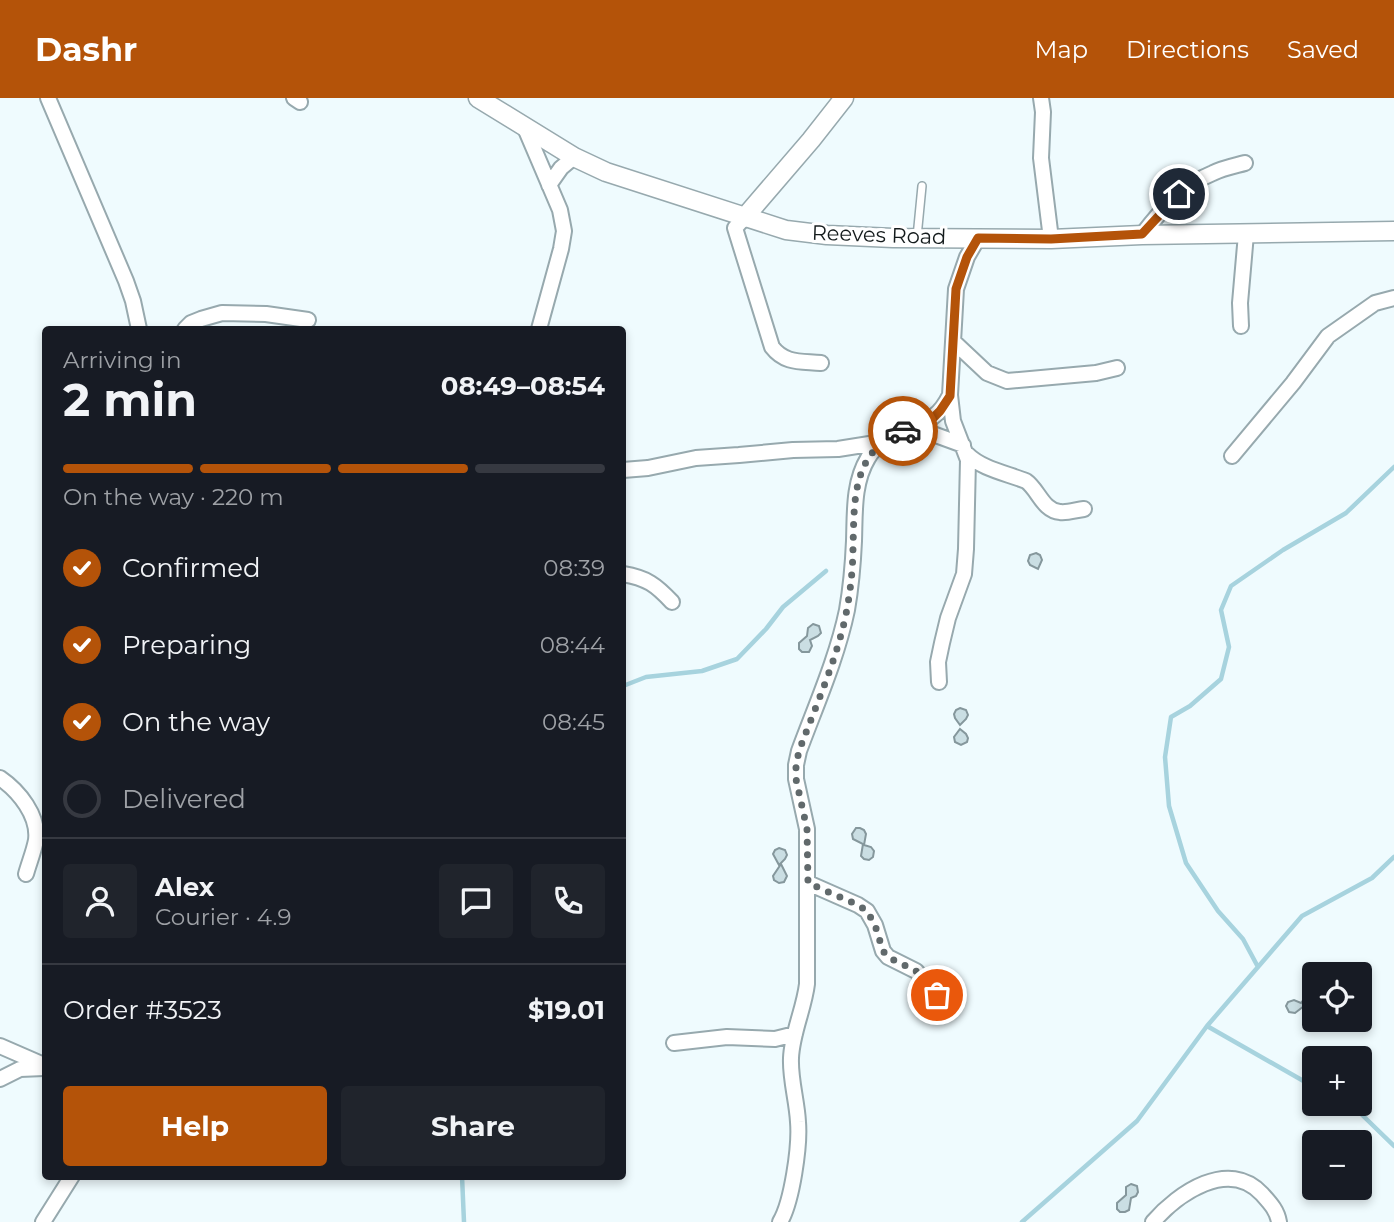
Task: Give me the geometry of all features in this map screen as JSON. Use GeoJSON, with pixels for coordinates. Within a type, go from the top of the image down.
{"type":"FeatureCollection","features":[{"type":"Feature","properties":{"kind":"street"},"geometry":{"type":"LineString","coordinates":[[48,98],[126,281],[138,326]]}},
{"type":"Feature","properties":{"kind":"street","name":"Reeves Road"},"geometry":{"type":"LineString","coordinates":[[478,98],[574,157],[606,172],[739,223],[786,230],[827,235],[1051,239],[1142,234],[1394,231]]}},
{"type":"Feature","properties":{"kind":"street"},"geometry":{"type":"LineString","coordinates":[[821,363],[789,360],[779,355],[772,347],[748,267],[739,223],[844,98]]}},
{"type":"Feature","properties":{"kind":"street"},"geometry":{"type":"LineString","coordinates":[[1041,98],[1041,158],[1051,239]]}},
{"type":"Feature","properties":{"kind":"street"},"geometry":{"type":"LineString","coordinates":[[525,128],[560,210],[564,231],[562,249],[540,326]]}},
{"type":"Feature","properties":{"kind":"street"},"geometry":{"type":"LineString","coordinates":[[549,185],[561,168],[574,157]]}},
{"type":"Feature","properties":{"kind":"street"},"geometry":{"type":"LineString","coordinates":[[1142,234],[1187,187],[1213,173],[1245,163]]}},
{"type":"Feature","properties":{"kind":"street"},"geometry":{"type":"LineString","coordinates":[[1241,326],[1240,303],[1246,234]]}},
{"type":"Feature","properties":{"kind":"street"},"geometry":{"type":"LineString","coordinates":[[939,682],[939,662],[945,629],[965,568],[968,466],[965,450],[953,421],[950,396],[956,289],[967,257],[978,238]]}},
{"type":"Feature","properties":{"kind":"street"},"geometry":{"type":"LineString","coordinates":[[1232,456],[1328,337],[1375,303],[1394,298]]}},
{"type":"Feature","properties":{"kind":"street"},"geometry":{"type":"LineString","coordinates":[[188,326],[222,313],[266,314],[308,320]]}},
{"type":"Feature","properties":{"kind":"street"},"geometry":{"type":"LineString","coordinates":[[954,342],[987,373],[1007,381],[1096,373],[1116,368]]}},
{"type":"Feature","properties":{"kind":"street"},"geometry":{"type":"LineString","coordinates":[[780,1222],[790,1198],[797,1148],[798,1125],[790,1062],[807,984],[807,829],[799,795],[796,765],[833,658],[846,611],[852,577],[857,486],[868,458],[884,441],[911,426],[933,418],[950,396]]}},
{"type":"Feature","properties":{"kind":"street"},"geometry":{"type":"LineString","coordinates":[[911,426],[965,450],[974,461],[982,465],[1026,481],[1049,508],[1058,513],[1084,509]]}},
{"type":"Feature","properties":{"kind":"street"},"geometry":{"type":"LineString","coordinates":[[626,470],[648,468],[696,457],[838,449],[884,441]]}},
{"type":"Feature","properties":{"kind":"street"},"geometry":{"type":"LineString","coordinates":[[626,574],[648,581],[672,602]]}},
{"type":"Feature","properties":{"kind":"street"},"geometry":{"type":"LineString","coordinates":[[0,778],[18,792],[36,829],[36,841],[26,874]]}},
{"type":"Feature","properties":{"kind":"street"},"geometry":{"type":"LineString","coordinates":[[808,883],[867,911],[888,957],[916,971],[942,1000]]}},
{"type":"Feature","properties":{"kind":"street"},"geometry":{"type":"LineString","coordinates":[[674,1043],[727,1037],[775,1039],[795,1034]]}},
{"type":"Feature","properties":{"kind":"street"},"geometry":{"type":"LineString","coordinates":[[0,1046],[42,1065]]}},
{"type":"Feature","properties":{"kind":"street"},"geometry":{"type":"LineString","coordinates":[[0,1079],[20,1069],[42,1067]]}},
{"type":"Feature","properties":{"kind":"street"},"geometry":{"type":"LineString","coordinates":[[1153,1222],[1183,1194],[1206,1183],[1230,1178],[1244,1181],[1258,1191],[1278,1214],[1279,1222]]}},
{"type":"Feature","properties":{"kind":"street"},"geometry":{"type":"LineString","coordinates":[[43,1222],[69,1182]]}},
{"type":"Feature","properties":{"kind":"street"},"geometry":{"type":"LineString","coordinates":[[57,1222],[69,1182]]}},
{"type":"Feature","properties":{"kind":"lane"},"geometry":{"type":"LineString","coordinates":[[916,238],[922,186]]}},
{"type":"Feature","properties":{"kind":"building"},"geometry":{"type":"Polygon","coordinates":[[[1036,553],[1042,560],[1038,569],[1028,561],[1030,555],[1036,553]]]}},
{"type":"Feature","properties":{"kind":"building"},"geometry":{"type":"Polygon","coordinates":[[[813,624],[819,626],[821,633],[810,640],[812,646],[809,652],[802,652],[799,643],[807,636],[808,628],[813,624]]]}},
{"type":"Feature","properties":{"kind":"building"},"geometry":{"type":"Polygon","coordinates":[[[960,708],[966,710],[968,715],[960,725],[954,714],[960,708]]]}},
{"type":"Feature","properties":{"kind":"building"},"geometry":{"type":"Polygon","coordinates":[[[960,729],[968,738],[967,742],[961,745],[955,742],[954,737],[960,729]]]}},
{"type":"Feature","properties":{"kind":"building"},"geometry":{"type":"Polygon","coordinates":[[[856,828],[864,830],[864,845],[874,851],[869,860],[861,856],[863,844],[853,839],[852,834],[856,828]]]}},
{"type":"Feature","properties":{"kind":"building"},"geometry":{"type":"Polygon","coordinates":[[[779,848],[785,850],[787,855],[779,865],[773,854],[779,848]]]}},
{"type":"Feature","properties":{"kind":"building"},"geometry":{"type":"Polygon","coordinates":[[[781,864],[787,876],[784,882],[779,883],[773,876],[781,864]]]}},
{"type":"Feature","properties":{"kind":"building"},"geometry":{"type":"Polygon","coordinates":[[[1294,1000],[1301,1003],[1302,1008],[1295,1013],[1289,1012],[1286,1006],[1294,1000]]]}},
{"type":"Feature","properties":{"kind":"building"},"geometry":{"type":"Polygon","coordinates":[[[1131,1184],[1137,1186],[1138,1192],[1131,1198],[1129,1210],[1120,1212],[1117,1203],[1126,1195],[1126,1187],[1131,1184]]]}},
{"type":"Feature","properties":{"kind":"waterway"},"geometry":{"type":"LineString","coordinates":[[1258,967],[1243,939],[1218,911],[1186,863],[1169,806],[1165,757],[1171,717],[1190,706],[1221,679],[1229,647],[1221,610],[1231,586],[1283,550],[1346,513],[1394,467]]}},
{"type":"Feature","properties":{"kind":"waterway"},"geometry":{"type":"LineString","coordinates":[[626,685],[646,677],[702,671],[737,659],[783,607],[826,571]]}},
{"type":"Feature","properties":{"kind":"waterway"},"geometry":{"type":"LineString","coordinates":[[1022,1222],[1137,1121],[1207,1026],[1302,916],[1372,878],[1394,857]]}},
{"type":"Feature","properties":{"kind":"waterway"},"geometry":{"type":"LineString","coordinates":[[1207,1026],[1302,1080]]}},
{"type":"Feature","properties":{"kind":"waterway"},"geometry":{"type":"LineString","coordinates":[[1363,1116],[1394,1146]]}},
{"type":"Feature","properties":{"kind":"waterway"},"geometry":{"type":"LineString","coordinates":[[462,1180],[464,1222]]}},
{"type":"Feature","properties":{"kind":"way so far"},"geometry":{"type":"LineString","coordinates":[[903,431],[875,448],[861,472],[857,486],[852,577],[846,611],[833,658],[799,751],[796,779],[807,829],[808,883],[867,911],[888,957],[916,971],[937,995]]}},
{"type":"Feature","properties":{"kind":"route"},"geometry":{"type":"LineString","coordinates":[[903,431],[933,418],[950,396],[956,289],[962,268],[978,238],[1051,239],[1142,234],[1179,194]]}}]}
